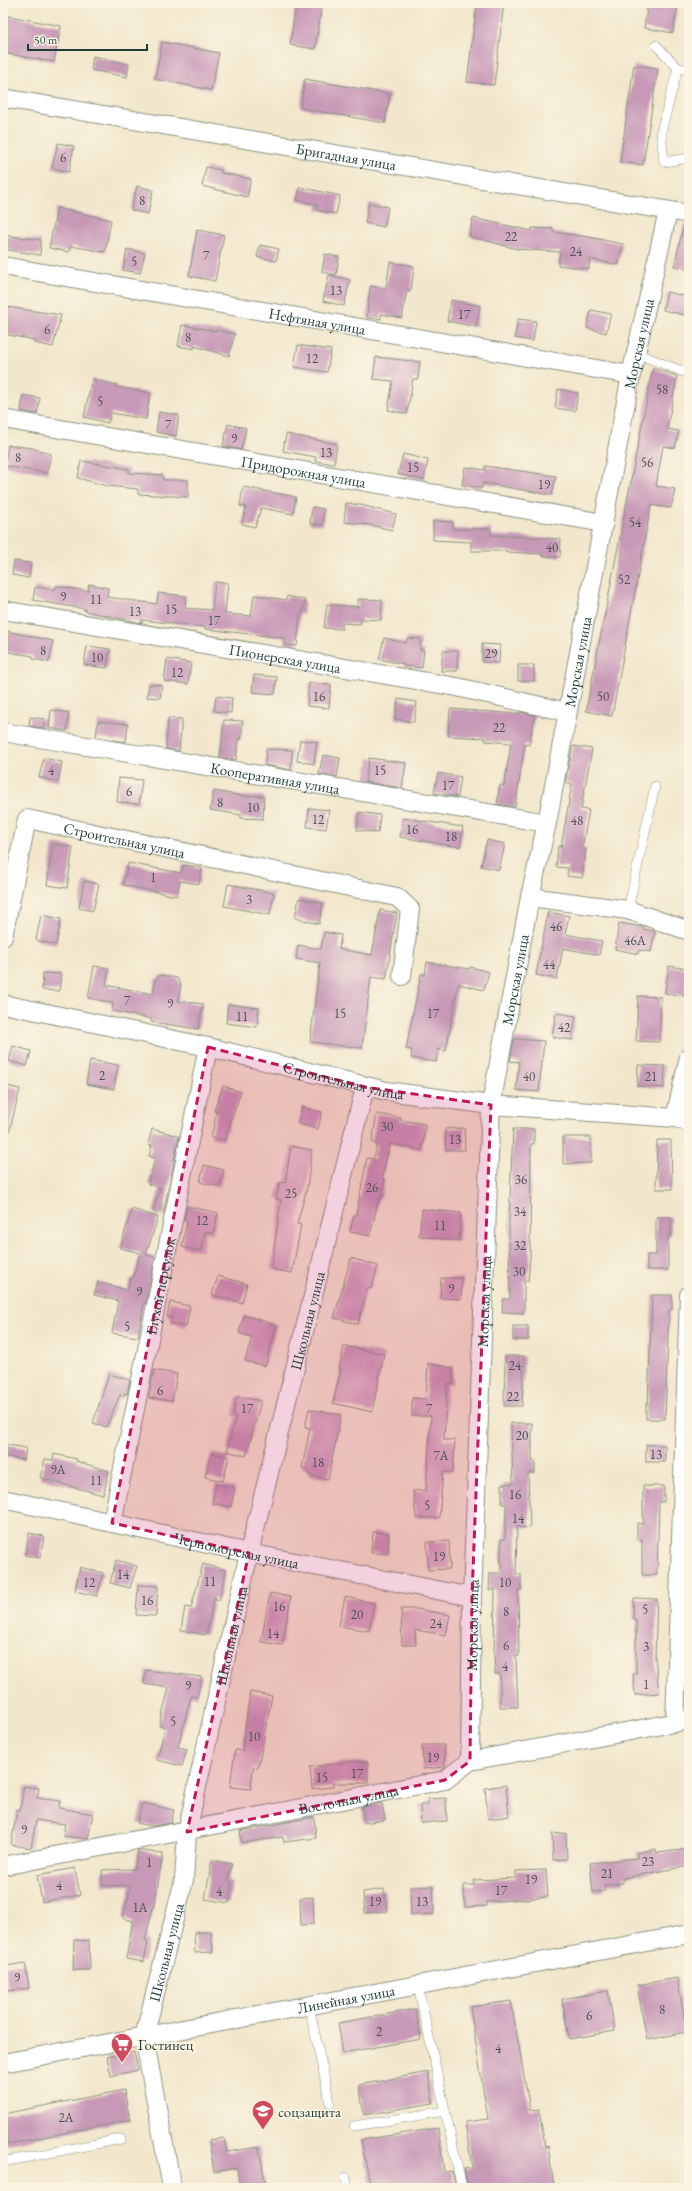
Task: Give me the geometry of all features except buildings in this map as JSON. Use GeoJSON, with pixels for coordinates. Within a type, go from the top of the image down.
{"type":"FeatureCollection","features":[{"type":"Feature","properties":{"kind":"street","name":"Бригадная улица"},"geometry":{"type":"LineString","coordinates":[[3,98],[689,214]]}},
{"type":"Feature","properties":{"kind":"street","name":"Морская улица"},"geometry":{"type":"LineString","coordinates":[[470,1761],[472,1596],[491,1105],[530,897],[547,824],[631,375],[668,210]]}},
{"type":"Feature","properties":{"kind":"street","name":"Нефтяная улица"},"geometry":{"type":"LineString","coordinates":[[3,266],[631,375]]}},
{"type":"Feature","properties":{"kind":"street","name":"Придорожная улица"},"geometry":{"type":"LineString","coordinates":[[3,419],[604,523]]}},
{"type":"Feature","properties":{"kind":"street","name":"Пионерская улица"},"geometry":{"type":"LineString","coordinates":[[3,610],[457,687],[567,712]]}},
{"type":"Feature","properties":{"kind":"street","name":"Кооперативная улица"},"geometry":{"type":"LineString","coordinates":[[3,732],[547,824]]}},
{"type":"Feature","properties":{"kind":"street","name":"Строительная улица"},"geometry":{"type":"LineString","coordinates":[[3,937],[27,819],[397,897],[410,910],[402,976]]}},
{"type":"Feature","properties":{"kind":"street"},"geometry":{"type":"LineString","coordinates":[[530,897],[628,910],[689,931]]}},
{"type":"Feature","properties":{"kind":"street","name":"Строительная улица"},"geometry":{"type":"LineString","coordinates":[[3,1004],[208,1047],[365,1087],[491,1105],[682,1120]]}},
{"type":"Feature","properties":{"kind":"street","name":"Глухой переулок"},"geometry":{"type":"LineString","coordinates":[[112,1524],[208,1047]]}},
{"type":"Feature","properties":{"kind":"street"},"geometry":{"type":"LineString","coordinates":[[682,1120],[689,1057]]}},
{"type":"Feature","properties":{"kind":"street","name":"Школьная улица"},"geometry":{"type":"LineString","coordinates":[[172,2188],[144,2037],[184,1880],[187,1832],[249,1553],[365,1087]]}},
{"type":"Feature","properties":{"kind":"street"},"geometry":{"type":"LineString","coordinates":[[682,1722],[689,1295]]}},
{"type":"Feature","properties":{"kind":"street","name":"Черноморская улица"},"geometry":{"type":"LineString","coordinates":[[3,1499],[249,1553],[472,1596]]}},
{"type":"Feature","properties":{"kind":"street","name":"Восточная улица"},"geometry":{"type":"LineString","coordinates":[[3,1866],[187,1832],[444,1780],[470,1761],[682,1722]]}},
{"type":"Feature","properties":{"kind":"street","name":"Линейная улица"},"geometry":{"type":"LineString","coordinates":[[3,2063],[689,1934]]}},
{"type":"Feature","properties":{"kind":"lane"},"geometry":{"type":"LineString","coordinates":[[656,45],[678,68],[689,70]]}},
{"type":"Feature","properties":{"kind":"lane"},"geometry":{"type":"LineString","coordinates":[[678,68],[661,132],[664,162],[689,158]]}},
{"type":"Feature","properties":{"kind":"lane"},"geometry":{"type":"LineString","coordinates":[[636,353],[689,374]]}},
{"type":"Feature","properties":{"kind":"lane"},"geometry":{"type":"LineString","coordinates":[[628,910],[655,786]]}},
{"type":"Feature","properties":{"kind":"lane"},"geometry":{"type":"LineString","coordinates":[[418,1986],[462,2188]]}},
{"type":"Feature","properties":{"kind":"lane"},"geometry":{"type":"LineString","coordinates":[[309,2006],[330,2103]]}},
{"type":"Feature","properties":{"kind":"lane"},"geometry":{"type":"LineString","coordinates":[[354,2126],[445,2111]]}},
{"type":"Feature","properties":{"kind":"lane"},"geometry":{"type":"LineString","coordinates":[[3,2162],[121,2138]]}},
{"type":"Feature","properties":{"kind":"lane"},"geometry":{"type":"LineString","coordinates":[[346,2177],[348,2188]]}},
{"type":"Feature","properties":{"kind":"highlighted area"},"geometry":{"type":"Polygon","coordinates":[[[208,1047],[365,1087],[491,1105],[472,1597],[470,1761],[445,1780],[187,1832],[249,1553],[112,1523],[208,1047]]]}},
{"type":"Feature","properties":{"kind":"place","name":"Гостинец"},"geometry":{"type":"Point","coordinates":[122,2064]}},
{"type":"Feature","properties":{"kind":"place","name":"соцзащита"},"geometry":{"type":"Point","coordinates":[263,2130]}}]}
